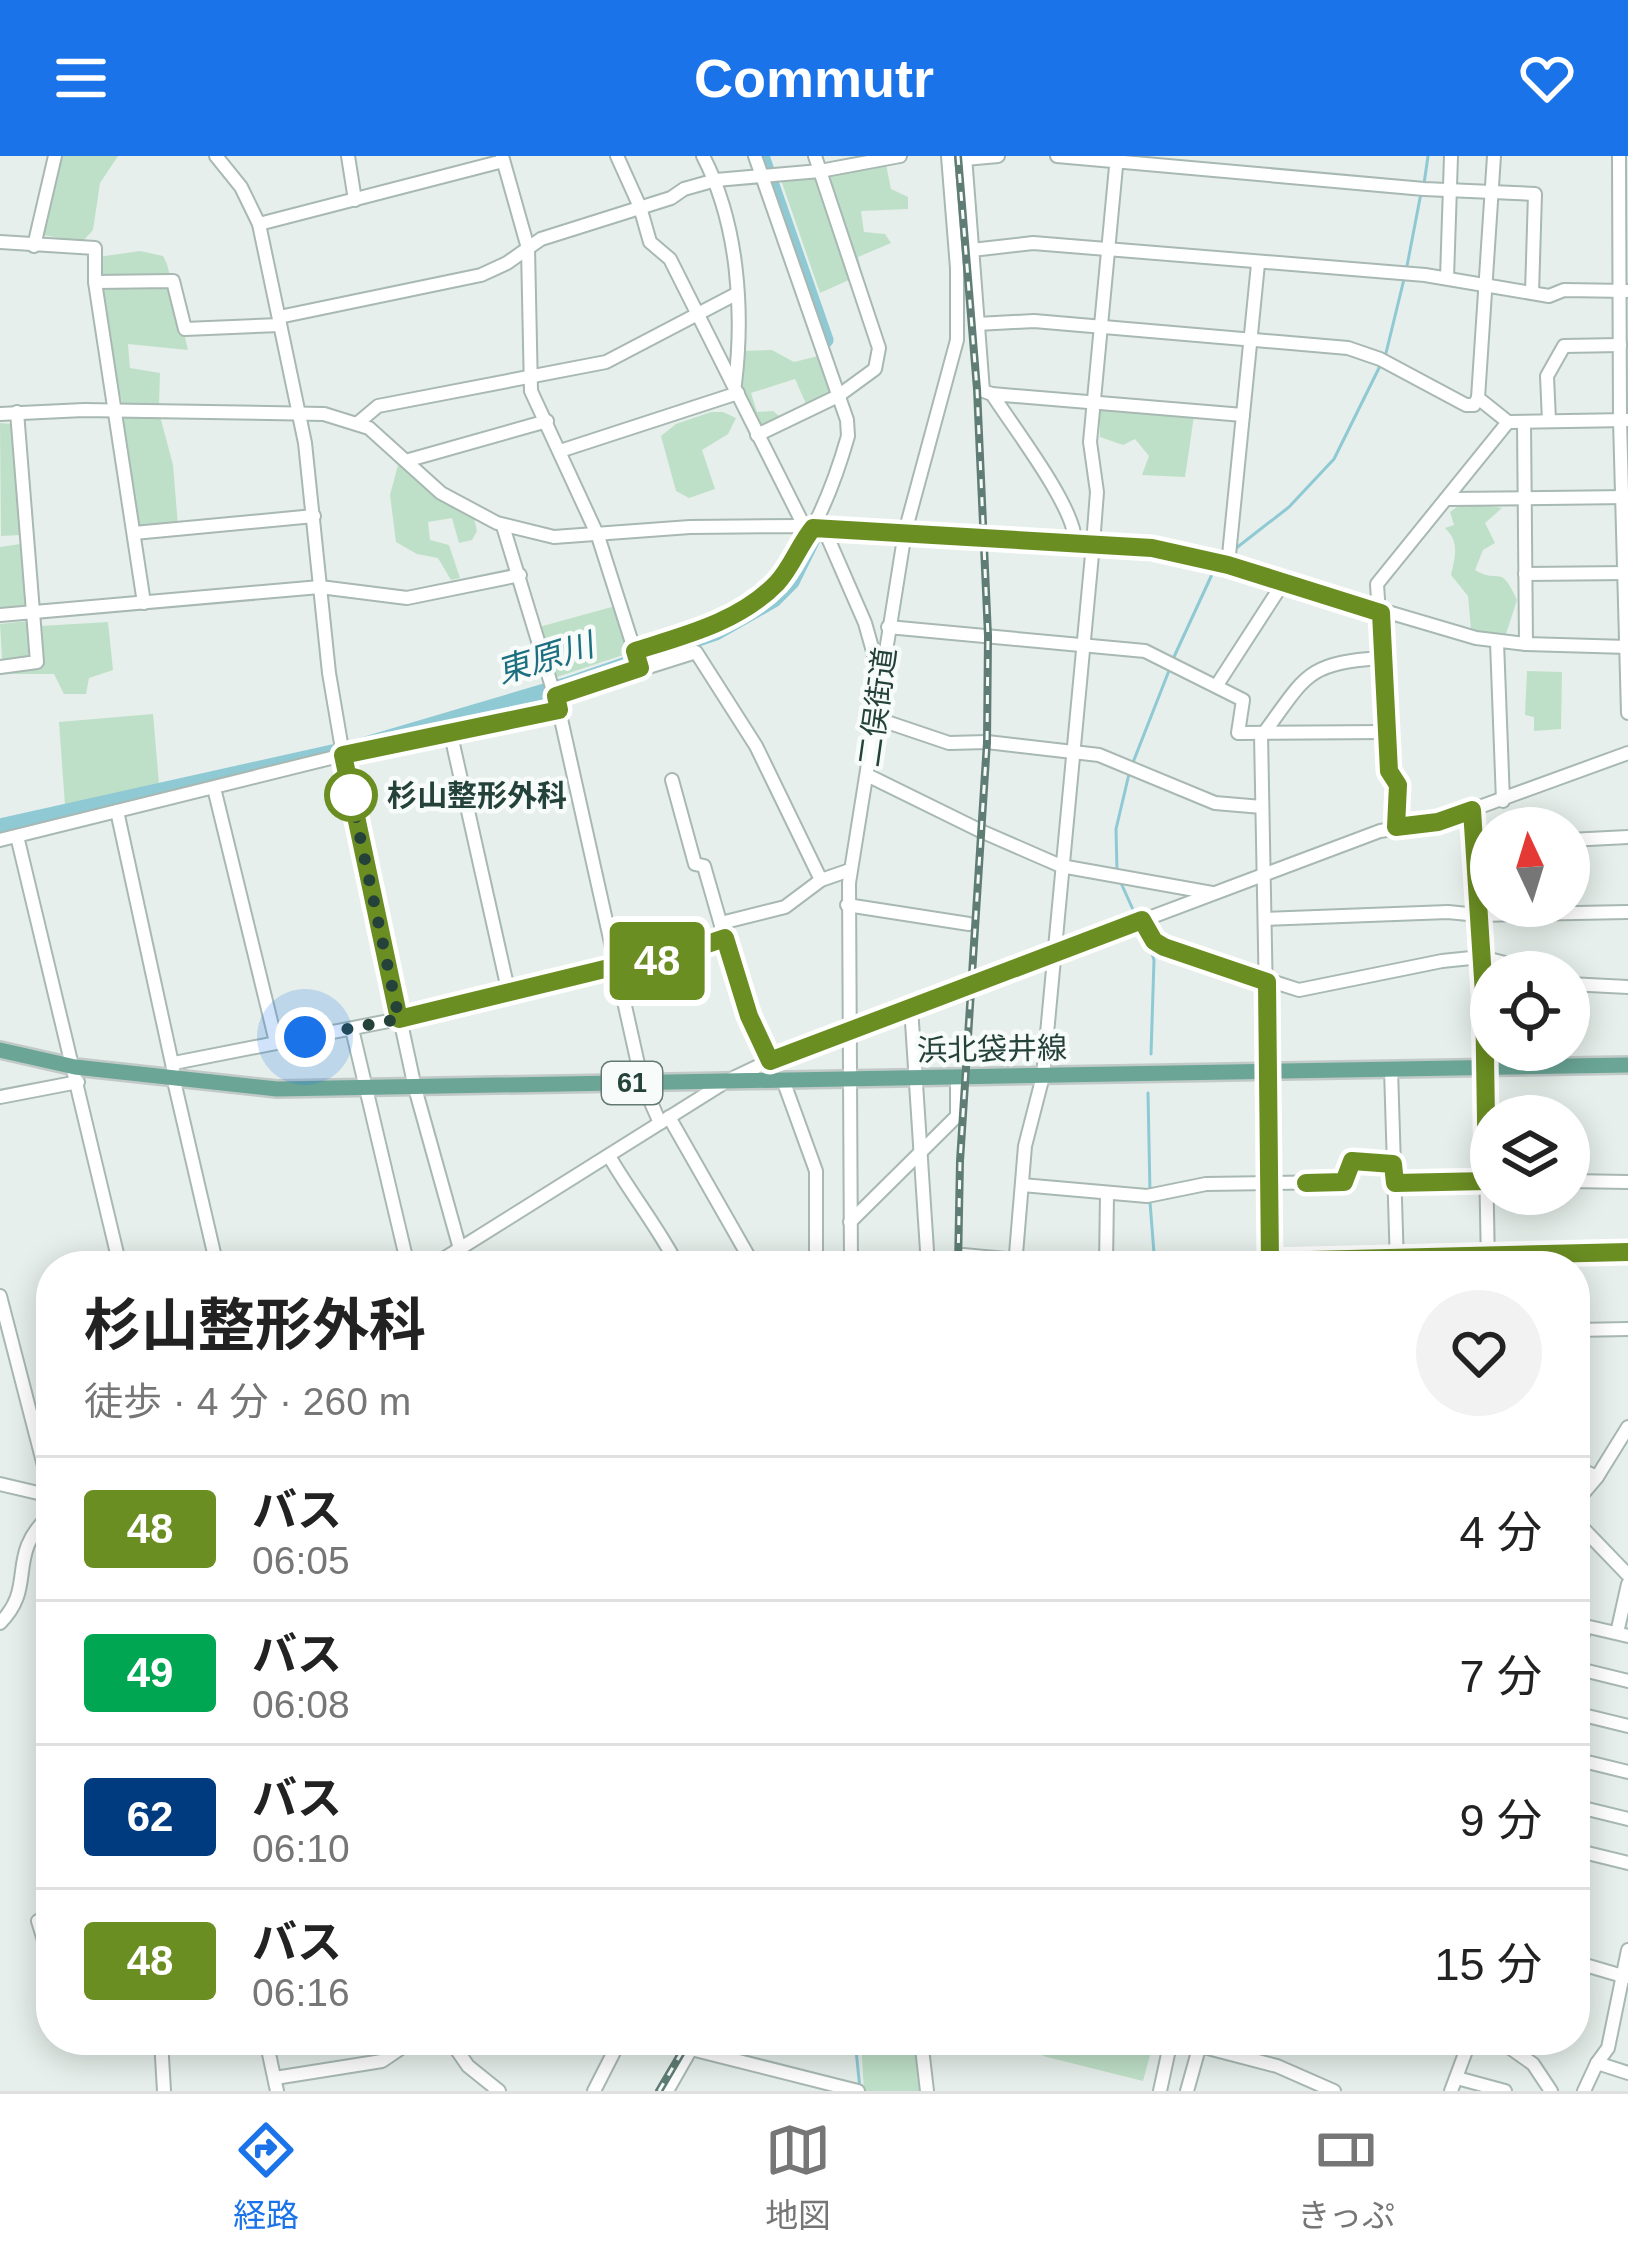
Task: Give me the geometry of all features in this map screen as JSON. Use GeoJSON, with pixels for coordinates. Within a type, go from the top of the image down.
{"type":"FeatureCollection","features":[{"type":"Feature","properties":{"kind":"main road","name":"浜北袋井線"},"geometry":{"type":"LineString","coordinates":[[0,1050],[76,1074],[172,1075],[277,1090],[1470,1068]]}},
{"type":"Feature","properties":{"kind":"main road","name":"浜北袋井線"},"geometry":{"type":"LineString","coordinates":[[1590,1066],[1628,1065]]}},
{"type":"Feature","properties":{"kind":"street"},"geometry":{"type":"LineString","coordinates":[[34,246],[55,156]]}},
{"type":"Feature","properties":{"kind":"street"},"geometry":{"type":"LineString","coordinates":[[217,156],[241,187],[259,224],[299,413],[342,748],[415,1088],[460,1249]]}},
{"type":"Feature","properties":{"kind":"street"},"geometry":{"type":"LineString","coordinates":[[348,156],[355,200]]}},
{"type":"Feature","properties":{"kind":"street"},"geometry":{"type":"LineString","coordinates":[[616,156],[650,242],[670,259],[757,435],[816,528],[865,623],[880,676]]}},
{"type":"Feature","properties":{"kind":"street"},"geometry":{"type":"LineString","coordinates":[[703,156],[716,180],[732,244],[740,336],[736,389]]}},
{"type":"Feature","properties":{"kind":"street"},"geometry":{"type":"LineString","coordinates":[[635,651],[728,620],[778,581],[816,528],[848,436],[842,394],[766,175],[754,156]]}},
{"type":"Feature","properties":{"kind":"street"},"geometry":{"type":"LineString","coordinates":[[757,435],[842,394],[875,369],[879,348],[815,156]]}},
{"type":"Feature","properties":{"kind":"street"},"geometry":{"type":"LineString","coordinates":[[95,282],[173,280],[185,329],[280,321],[481,275],[541,239],[716,180],[820,171],[899,156]]}},
{"type":"Feature","properties":{"kind":"street","name":"二俣街道"},"geometry":{"type":"LineString","coordinates":[[851,1251],[847,904],[905,532],[957,340],[948,156]]}},
{"type":"Feature","properties":{"kind":"street"},"geometry":{"type":"LineString","coordinates":[[998,156],[965,158],[983,391],[1243,415]]}},
{"type":"Feature","properties":{"kind":"street"},"geometry":{"type":"LineString","coordinates":[[1057,156],[1423,189],[1535,194],[1532,293]]}},
{"type":"Feature","properties":{"kind":"street"},"geometry":{"type":"LineString","coordinates":[[1447,278],[1451,156]]}},
{"type":"Feature","properties":{"kind":"street"},"geometry":{"type":"LineString","coordinates":[[977,324],[1034,321],[1348,348],[1474,405],[1488,286],[1494,156]]}},
{"type":"Feature","properties":{"kind":"street"},"geometry":{"type":"LineString","coordinates":[[1618,156],[1628,712]]}},
{"type":"Feature","properties":{"kind":"street"},"geometry":{"type":"LineString","coordinates":[[259,224],[502,159],[528,248],[531,391],[598,536],[640,668]]}},
{"type":"Feature","properties":{"kind":"street"},"geometry":{"type":"LineString","coordinates":[[1016,1251],[1025,1146],[1042,1076],[1094,544],[1097,492],[1090,442],[1117,159]]}},
{"type":"Feature","properties":{"kind":"street"},"geometry":{"type":"LineString","coordinates":[[0,242],[95,248],[95,282],[144,603]]}},
{"type":"Feature","properties":{"kind":"street"},"geometry":{"type":"LineString","coordinates":[[972,250],[1034,243],[1447,278],[1550,296],[1564,290],[1624,291]]}},
{"type":"Feature","properties":{"kind":"street"},"geometry":{"type":"LineString","coordinates":[[1228,565],[1258,263]]}},
{"type":"Feature","properties":{"kind":"street"},"geometry":{"type":"LineString","coordinates":[[359,422],[378,406],[606,362],[736,294]]}},
{"type":"Feature","properties":{"kind":"street"},"geometry":{"type":"LineString","coordinates":[[1549,421],[1547,376],[1564,346],[1620,345]]}},
{"type":"Feature","properties":{"kind":"street"},"geometry":{"type":"LineString","coordinates":[[560,451],[736,389]]}},
{"type":"Feature","properties":{"kind":"street"},"geometry":{"type":"LineString","coordinates":[[992,394],[1060,498],[1076,528],[1075,542]]}},
{"type":"Feature","properties":{"kind":"street"},"geometry":{"type":"LineString","coordinates":[[1478,398],[1508,422],[1624,420]]}},
{"type":"Feature","properties":{"kind":"street"},"geometry":{"type":"LineString","coordinates":[[0,414],[116,410],[324,414],[359,422],[409,460],[442,493],[503,526],[554,537],[690,527],[816,528],[1152,548],[1497,642],[1627,647]]}},
{"type":"Feature","properties":{"kind":"street"},"geometry":{"type":"LineString","coordinates":[[0,667],[37,662],[17,412]]}},
{"type":"Feature","properties":{"kind":"street"},"geometry":{"type":"LineString","coordinates":[[409,460],[547,421]]}},
{"type":"Feature","properties":{"kind":"street"},"geometry":{"type":"LineString","coordinates":[[1396,827],[1398,785],[1389,771],[1378,584],[1508,422]]}},
{"type":"Feature","properties":{"kind":"street"},"geometry":{"type":"LineString","coordinates":[[1524,422],[1526,644]]}},
{"type":"Feature","properties":{"kind":"street"},"geometry":{"type":"LineString","coordinates":[[1449,499],[1625,497]]}},
{"type":"Feature","properties":{"kind":"street"},"geometry":{"type":"LineString","coordinates":[[134,533],[314,516]]}},
{"type":"Feature","properties":{"kind":"street"},"geometry":{"type":"LineString","coordinates":[[503,526],[556,696],[642,1082],[745,1251]]}},
{"type":"Feature","properties":{"kind":"street"},"geometry":{"type":"LineString","coordinates":[[1525,574],[1626,573]]}},
{"type":"Feature","properties":{"kind":"street"},"geometry":{"type":"LineString","coordinates":[[0,616],[320,587],[407,598],[520,575]]}},
{"type":"Feature","properties":{"kind":"street"},"geometry":{"type":"LineString","coordinates":[[1217,685],[1283,583]]}},
{"type":"Feature","properties":{"kind":"street"},"geometry":{"type":"LineString","coordinates":[[888,627],[1145,651],[1243,700],[1238,733],[1387,732]]}},
{"type":"Feature","properties":{"kind":"street"},"geometry":{"type":"LineString","coordinates":[[1497,642],[1503,801]]}},
{"type":"Feature","properties":{"kind":"street"},"geometry":{"type":"LineString","coordinates":[[0,839],[214,788],[342,748],[451,735],[696,652],[756,746],[821,880]]}},
{"type":"Feature","properties":{"kind":"street"},"geometry":{"type":"LineString","coordinates":[[1271,1251],[1263,734],[1306,676],[1338,661],[1381,658]]}},
{"type":"Feature","properties":{"kind":"street"},"geometry":{"type":"LineString","coordinates":[[875,718],[949,742],[1099,755],[1215,802],[1262,807]]}},
{"type":"Feature","properties":{"kind":"street"},"geometry":{"type":"LineString","coordinates":[[451,735],[509,994]]}},
{"type":"Feature","properties":{"kind":"street"},"geometry":{"type":"LineString","coordinates":[[1482,807],[1628,753]]}},
{"type":"Feature","properties":{"kind":"street"},"geometry":{"type":"LineString","coordinates":[[867,775],[1061,866],[1213,893]]}},
{"type":"Feature","properties":{"kind":"street"},"geometry":{"type":"LineString","coordinates":[[672,780],[695,864],[704,866],[749,1016],[770,1061]]}},
{"type":"Feature","properties":{"kind":"street"},"geometry":{"type":"LineString","coordinates":[[214,788],[276,1042]]}},
{"type":"Feature","properties":{"kind":"street"},"geometry":{"type":"LineString","coordinates":[[117,811],[213,1251]]}},
{"type":"Feature","properties":{"kind":"street"},"geometry":{"type":"LineString","coordinates":[[457,1251],[727,1081],[770,1061],[1396,827],[1438,822],[1470,811]]}},
{"type":"Feature","properties":{"kind":"street"},"geometry":{"type":"LineString","coordinates":[[17,836],[117,1251]]}},
{"type":"Feature","properties":{"kind":"street"},"geometry":{"type":"LineString","coordinates":[[1590,839],[1628,837]]}},
{"type":"Feature","properties":{"kind":"street"},"geometry":{"type":"LineString","coordinates":[[721,923],[785,908],[821,880],[850,871]]}},
{"type":"Feature","properties":{"kind":"street"},"geometry":{"type":"LineString","coordinates":[[847,904],[969,924]]}},
{"type":"Feature","properties":{"kind":"street"},"geometry":{"type":"LineString","coordinates":[[1590,913],[1628,912]]}},
{"type":"Feature","properties":{"kind":"street"},"geometry":{"type":"LineString","coordinates":[[1265,920],[1470,914]]}},
{"type":"Feature","properties":{"kind":"street"},"geometry":{"type":"LineString","coordinates":[[1142,920],[1154,941],[1164,947],[1299,990],[1470,959]]}},
{"type":"Feature","properties":{"kind":"street"},"geometry":{"type":"LineString","coordinates":[[172,1075],[276,1042],[618,970],[725,938]]}},
{"type":"Feature","properties":{"kind":"street"},"geometry":{"type":"LineString","coordinates":[[1590,985],[1628,987]]}},
{"type":"Feature","properties":{"kind":"street"},"geometry":{"type":"LineString","coordinates":[[911,1007],[927,1251]]}},
{"type":"Feature","properties":{"kind":"street"},"geometry":{"type":"LineString","coordinates":[[352,1029],[404,1251]]}},
{"type":"Feature","properties":{"kind":"street"},"geometry":{"type":"LineString","coordinates":[[1391,1069],[1397,1251]]}},
{"type":"Feature","properties":{"kind":"street"},"geometry":{"type":"LineString","coordinates":[[0,1097],[76,1074]]}},
{"type":"Feature","properties":{"kind":"street"},"geometry":{"type":"LineString","coordinates":[[850,1222],[957,1115],[957,1077]]}},
{"type":"Feature","properties":{"kind":"street"},"geometry":{"type":"LineString","coordinates":[[783,1080],[816,1171],[816,1251]]}},
{"type":"Feature","properties":{"kind":"street"},"geometry":{"type":"LineString","coordinates":[[609,1156],[670,1251]]}},
{"type":"Feature","properties":{"kind":"street"},"geometry":{"type":"LineString","coordinates":[[1022,1186],[1150,1196],[1205,1184],[1344,1182],[1352,1161],[1393,1164]]}},
{"type":"Feature","properties":{"kind":"street"},"geometry":{"type":"LineString","coordinates":[[1395,1183],[1470,1181]]}},
{"type":"Feature","properties":{"kind":"street"},"geometry":{"type":"LineString","coordinates":[[1590,1181],[1628,1181]]}},
{"type":"Feature","properties":{"kind":"street"},"geometry":{"type":"LineString","coordinates":[[1106,1251],[1107,1193]]}},
{"type":"Feature","properties":{"kind":"street"},"geometry":{"type":"LineString","coordinates":[[1488,1251],[1489,1215]]}},
{"type":"Feature","properties":{"kind":"street"},"geometry":{"type":"LineString","coordinates":[[1590,1254],[1628,1252]]}},
{"type":"Feature","properties":{"kind":"street"},"geometry":{"type":"LineString","coordinates":[[0,1296],[36,1436]]}},
{"type":"Feature","properties":{"kind":"street"},"geometry":{"type":"LineString","coordinates":[[1590,1330],[1628,1329]]}},
{"type":"Feature","properties":{"kind":"street"},"geometry":{"type":"LineString","coordinates":[[1590,1485],[1628,1426]]}},
{"type":"Feature","properties":{"kind":"street"},"geometry":{"type":"LineString","coordinates":[[1590,1474],[1597,1477]]}},
{"type":"Feature","properties":{"kind":"street"},"geometry":{"type":"LineString","coordinates":[[0,1484],[36,1491]]}},
{"type":"Feature","properties":{"kind":"street"},"geometry":{"type":"LineString","coordinates":[[0,1623],[16,1606],[22,1552],[36,1526]]}},
{"type":"Feature","properties":{"kind":"street"},"geometry":{"type":"LineString","coordinates":[[1590,1537],[1628,1579],[1622,1635],[1590,1627]]}},
{"type":"Feature","properties":{"kind":"street"},"geometry":{"type":"LineString","coordinates":[[1590,1670],[1628,1681]]}},
{"type":"Feature","properties":{"kind":"street"},"geometry":{"type":"LineString","coordinates":[[1590,1717],[1628,1726]]}},
{"type":"Feature","properties":{"kind":"street"},"geometry":{"type":"LineString","coordinates":[[1590,1763],[1628,1772]]}},
{"type":"Feature","properties":{"kind":"street"},"geometry":{"type":"LineString","coordinates":[[1590,1810],[1628,1819]]}},
{"type":"Feature","properties":{"kind":"street"},"geometry":{"type":"LineString","coordinates":[[1590,1854],[1628,1863]]}},
{"type":"Feature","properties":{"kind":"street"},"geometry":{"type":"LineString","coordinates":[[1584,2091],[1608,2048],[1628,1950]]}},
{"type":"Feature","properties":{"kind":"street"},"geometry":{"type":"LineString","coordinates":[[1590,1966],[1625,1977]]}},
{"type":"Feature","properties":{"kind":"street"},"geometry":{"type":"LineString","coordinates":[[162,2055],[164,2091]]}},
{"type":"Feature","properties":{"kind":"street"},"geometry":{"type":"LineString","coordinates":[[276,2084],[382,2061],[391,2055]]}},
{"type":"Feature","properties":{"kind":"street"},"geometry":{"type":"LineString","coordinates":[[461,2055],[499,2091]]}},
{"type":"Feature","properties":{"kind":"street"},"geometry":{"type":"LineString","coordinates":[[594,2091],[612,2055]]}},
{"type":"Feature","properties":{"kind":"street"},"geometry":{"type":"LineString","coordinates":[[668,2091],[688,2055]]}},
{"type":"Feature","properties":{"kind":"street"},"geometry":{"type":"LineString","coordinates":[[730,2055],[858,2091]]}},
{"type":"Feature","properties":{"kind":"street"},"geometry":{"type":"LineString","coordinates":[[923,2055],[927,2091]]}},
{"type":"Feature","properties":{"kind":"street"},"geometry":{"type":"LineString","coordinates":[[1162,2091],[1168,2055]]}},
{"type":"Feature","properties":{"kind":"street"},"geometry":{"type":"LineString","coordinates":[[1187,2091],[1197,2055]]}},
{"type":"Feature","properties":{"kind":"street"},"geometry":{"type":"LineString","coordinates":[[1240,2055],[1334,2091]]}},
{"type":"Feature","properties":{"kind":"street"},"geometry":{"type":"LineString","coordinates":[[1465,2055],[1454,2085],[1505,2091]]}},
{"type":"Feature","properties":{"kind":"street"},"geometry":{"type":"LineString","coordinates":[[1520,2055],[1533,2064],[1544,2090]]}},
{"type":"Feature","properties":{"kind":"street"},"geometry":{"type":"LineString","coordinates":[[1597,2063],[1628,2073]]}},
{"type":"Feature","properties":{"kind":"green space"},"geometry":{"type":"Polygon","coordinates":[[[60,156],[118,156],[100,183],[93,230],[82,242],[43,235],[60,156]]]}},
{"type":"Feature","properties":{"kind":"green space"},"geometry":{"type":"Polygon","coordinates":[[[886,164],[891,189],[908,197],[908,209],[861,211],[864,232],[885,234],[891,243],[858,257],[862,274],[820,293],[780,177],[886,164]]]}},
{"type":"Feature","properties":{"kind":"green space"},"geometry":{"type":"Polygon","coordinates":[[[140,251],[163,256],[167,264],[188,350],[128,344],[130,368],[160,373],[159,406],[123,406],[108,348],[98,257],[140,251]]]}},
{"type":"Feature","properties":{"kind":"green space"},"geometry":{"type":"Polygon","coordinates":[[[772,350],[794,362],[822,355],[832,395],[806,404],[795,379],[751,393],[757,412],[773,411],[782,418],[760,429],[740,389],[741,351],[772,350]]]}},
{"type":"Feature","properties":{"kind":"green space"},"geometry":{"type":"Polygon","coordinates":[[[1099,408],[1194,416],[1185,477],[1142,475],[1149,456],[1135,439],[1123,445],[1100,437],[1099,408]]]}},
{"type":"Feature","properties":{"kind":"green space"},"geometry":{"type":"Polygon","coordinates":[[[711,412],[736,418],[728,434],[702,450],[715,489],[689,498],[676,491],[661,436],[676,424],[711,412]]]}},
{"type":"Feature","properties":{"kind":"green space"},"geometry":{"type":"Polygon","coordinates":[[[120,416],[160,416],[173,465],[178,526],[137,527],[120,416]]]}},
{"type":"Feature","properties":{"kind":"green space"},"geometry":{"type":"Polygon","coordinates":[[[0,423],[12,424],[21,535],[1,536],[0,423]]]}},
{"type":"Feature","properties":{"kind":"green space"},"geometry":{"type":"Polygon","coordinates":[[[398,465],[474,518],[477,531],[472,540],[459,543],[452,518],[428,522],[430,540],[449,545],[460,578],[451,580],[438,558],[417,554],[396,542],[390,495],[398,465]]]}},
{"type":"Feature","properties":{"kind":"green space"},"geometry":{"type":"Polygon","coordinates":[[[1484,505],[1502,508],[1485,523],[1495,543],[1483,550],[1475,570],[1503,578],[1517,600],[1505,637],[1471,629],[1468,596],[1451,575],[1455,544],[1445,528],[1454,525],[1450,512],[1484,505]]]}},
{"type":"Feature","properties":{"kind":"green space"},"geometry":{"type":"Polygon","coordinates":[[[20,544],[28,608],[0,609],[0,547],[20,544]]]}},
{"type":"Feature","properties":{"kind":"green space"},"geometry":{"type":"Polygon","coordinates":[[[619,605],[635,651],[551,679],[539,627],[619,605]]]}},
{"type":"Feature","properties":{"kind":"green space"},"geometry":{"type":"Polygon","coordinates":[[[29,621],[30,662],[44,658],[41,626],[108,622],[113,670],[89,678],[86,694],[64,694],[54,674],[3,674],[0,624],[29,621]]]}},
{"type":"Feature","properties":{"kind":"green space"},"geometry":{"type":"Polygon","coordinates":[[[1527,671],[1562,672],[1561,729],[1534,731],[1534,717],[1525,715],[1527,671]]]}},
{"type":"Feature","properties":{"kind":"green space"},"geometry":{"type":"Polygon","coordinates":[[[153,714],[159,784],[65,805],[59,722],[153,714]]]}},
{"type":"Feature","properties":{"kind":"green space"},"geometry":{"type":"Polygon","coordinates":[[[862,2055],[915,2055],[920,2091],[864,2091],[862,2055]]]}},
{"type":"Feature","properties":{"kind":"green space"},"geometry":{"type":"Polygon","coordinates":[[[1043,2055],[1150,2055],[1143,2081],[1043,2055]]]}},
{"type":"Feature","properties":{"kind":"waterway","name":"東原川"},"geometry":{"type":"LineString","coordinates":[[762,156],[826,340]]}},
{"type":"Feature","properties":{"kind":"waterway"},"geometry":{"type":"LineString","coordinates":[[1424,184],[1428,156]]}},
{"type":"Feature","properties":{"kind":"waterway"},"geometry":{"type":"LineString","coordinates":[[1407,266],[1421,193]]}},
{"type":"Feature","properties":{"kind":"waterway"},"geometry":{"type":"LineString","coordinates":[[1386,353],[1405,275]]}},
{"type":"Feature","properties":{"kind":"waterway"},"geometry":{"type":"LineString","coordinates":[[1235,549],[1289,507],[1334,459],[1382,362]]}},
{"type":"Feature","properties":{"kind":"waterway","name":"東原川"},"geometry":{"type":"LineString","coordinates":[[0,826],[359,746],[565,685],[716,633],[774,600],[792,582],[819,527]]}},
{"type":"Feature","properties":{"kind":"waterway"},"geometry":{"type":"LineString","coordinates":[[1173,659],[1214,570]]}},
{"type":"Feature","properties":{"kind":"waterway"},"geometry":{"type":"LineString","coordinates":[[1132,765],[1170,668]]}},
{"type":"Feature","properties":{"kind":"waterway"},"geometry":{"type":"LineString","coordinates":[[1117,871],[1116,829],[1129,774]]}},
{"type":"Feature","properties":{"kind":"waterway"},"geometry":{"type":"LineString","coordinates":[[1121,883],[1135,914]]}},
{"type":"Feature","properties":{"kind":"waterway"},"geometry":{"type":"LineString","coordinates":[[1148,940],[1154,960],[1151,1054]]}},
{"type":"Feature","properties":{"kind":"waterway"},"geometry":{"type":"LineString","coordinates":[[1148,1093],[1150,1193]]}},
{"type":"Feature","properties":{"kind":"waterway"},"geometry":{"type":"LineString","coordinates":[[1150,1202],[1154,1251]]}},
{"type":"Feature","properties":{"kind":"waterway"},"geometry":{"type":"LineString","coordinates":[[857,2055],[860,2089]]}},
{"type":"Feature","properties":{"kind":"railway"},"geometry":{"type":"LineString","coordinates":[[958,156],[977,389],[988,636],[987,742],[958,1251]]}},
{"type":"Feature","properties":{"kind":"railway"},"geometry":{"type":"LineString","coordinates":[[659,2091],[680,2055]]}},
{"type":"Feature","properties":{"kind":"bus line","name":"48"},"geometry":{"type":"LineString","coordinates":[[1270,1251],[1267,982],[1164,947],[1154,941],[1142,920],[770,1061],[749,1016],[725,938],[619,974],[617,966],[399,1019],[343,755],[559,710],[556,696],[640,668],[635,651],[728,620],[757,600],[778,581],[813,528],[1152,548],[1228,565],[1381,613],[1389,771],[1398,785],[1396,827],[1438,822],[1472,810],[1484,994],[1487,1181],[1395,1183],[1393,1164],[1352,1161],[1344,1182],[1306,1183]]}},
{"type":"Feature","properties":{"kind":"bus line","name":"48"},"geometry":{"type":"LineString","coordinates":[[1590,1252],[1628,1252]]}},
{"type":"Feature","properties":{"kind":"place","name":"杉山整形外科"},"geometry":{"type":"Point","coordinates":[351,795]}},
{"type":"Feature","properties":{"kind":"route"},"geometry":{"type":"LineString","coordinates":[[305,1037],[399,1019],[350,790],[351,795]]}}]}
